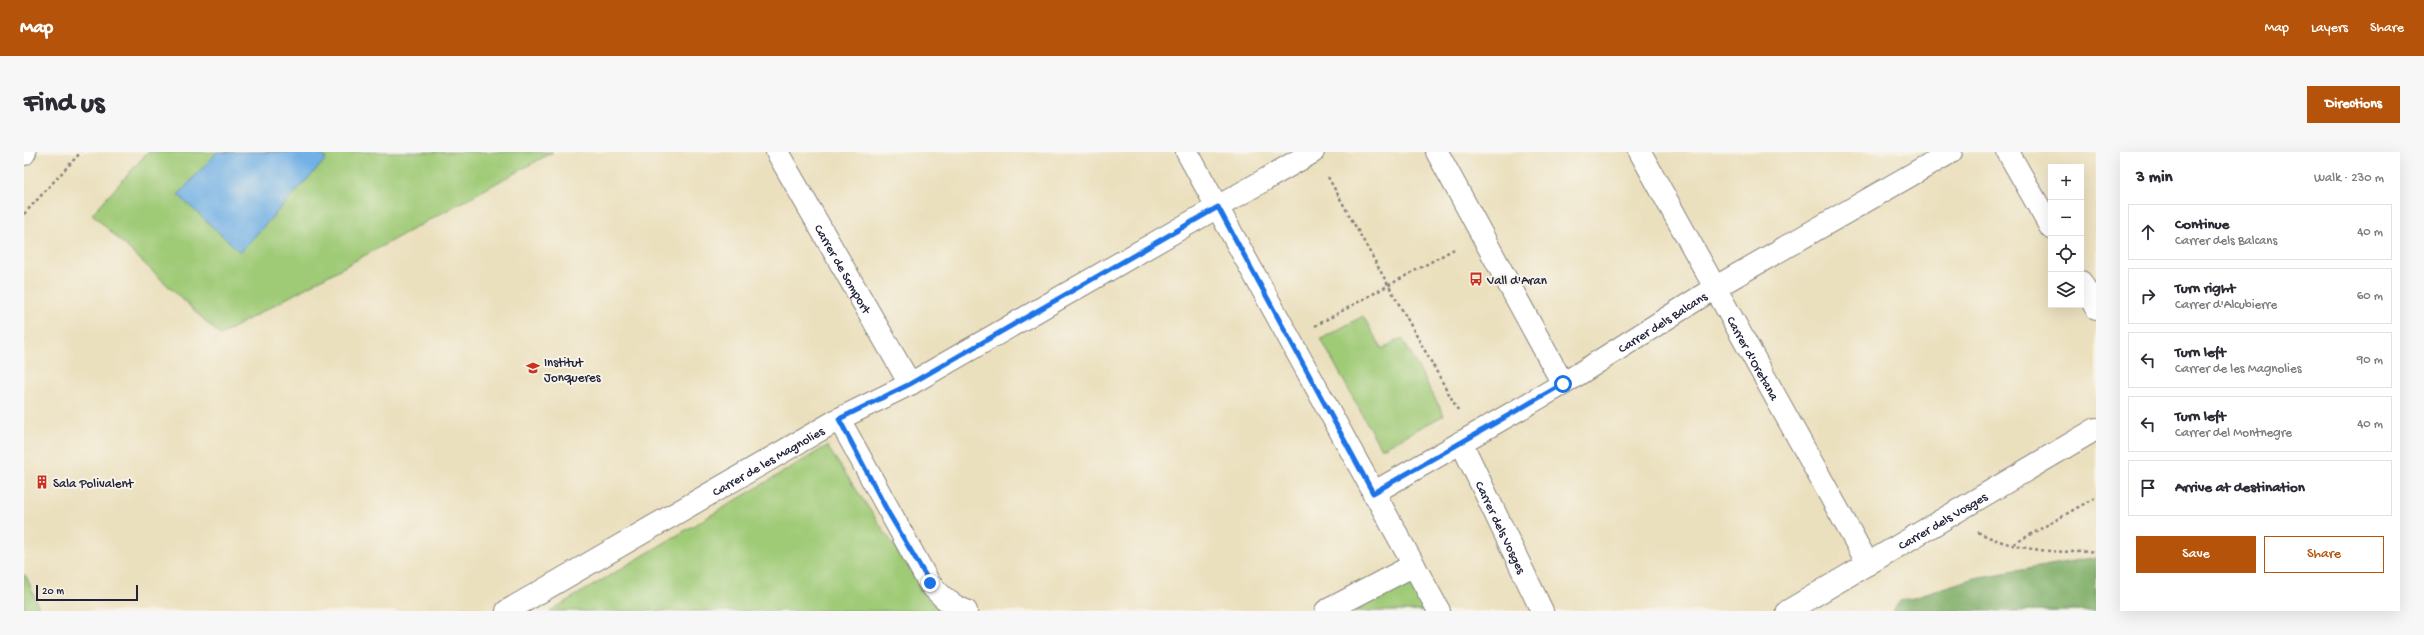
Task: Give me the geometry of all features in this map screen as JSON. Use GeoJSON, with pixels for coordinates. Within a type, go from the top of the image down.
{"type":"FeatureCollection","features":[{"type":"Feature","properties":{"kind":"street"},"geometry":{"type":"LineString","coordinates":[[1187,152],[1439,611]]}},
{"type":"Feature","properties":{"kind":"street","name":"Carrer de les Magnolies"},"geometry":{"type":"LineString","coordinates":[[507,611],[839,419],[910,384],[1313,152]]}},
{"type":"Feature","properties":{"kind":"street"},"geometry":{"type":"LineString","coordinates":[[1436,152],[1563,384]]}},
{"type":"Feature","properties":{"kind":"street","name":"Carrer d'Oretana"},"geometry":{"type":"LineString","coordinates":[[1640,152],[1868,564]]}},
{"type":"Feature","properties":{"kind":"street","name":"Carrer dels Balcans"},"geometry":{"type":"LineString","coordinates":[[1373,493],[1563,384],[1716,287],[1951,152]]}},
{"type":"Feature","properties":{"kind":"street"},"geometry":{"type":"LineString","coordinates":[[2008,152],[2048,223]]}},
{"type":"Feature","properties":{"kind":"street","name":"Carrer de Somport"},"geometry":{"type":"LineString","coordinates":[[782,154],[910,384]]}},
{"type":"Feature","properties":{"kind":"street"},"geometry":{"type":"LineString","coordinates":[[2084,287],[2096,308]]}},
{"type":"Feature","properties":{"kind":"street"},"geometry":{"type":"LineString","coordinates":[[839,419],[888,512],[930,583],[942,597],[957,608],[966,611]]}},
{"type":"Feature","properties":{"kind":"street","name":"Carrer dels Vosges"},"geometry":{"type":"LineString","coordinates":[[1788,611],[2096,429]]}},
{"type":"Feature","properties":{"kind":"street","name":"Carrer dels Vosges"},"geometry":{"type":"LineString","coordinates":[[1467,439],[1542,611]]}},
{"type":"Feature","properties":{"kind":"street"},"geometry":{"type":"LineString","coordinates":[[1326,611],[1414,565]]}},
{"type":"Feature","properties":{"kind":"path"},"geometry":{"type":"LineString","coordinates":[[24,214],[81,152]]}},
{"type":"Feature","properties":{"kind":"path"},"geometry":{"type":"LineString","coordinates":[[1326,175],[1389,285],[1467,439]]}},
{"type":"Feature","properties":{"kind":"path"},"geometry":{"type":"LineString","coordinates":[[1314,326],[1481,234]]}},
{"type":"Feature","properties":{"kind":"path"},"geometry":{"type":"LineString","coordinates":[[2014,544],[2096,496]]}},
{"type":"Feature","properties":{"kind":"path"},"geometry":{"type":"LineString","coordinates":[[1948,517],[1993,540],[2068,553],[2096,552]]}},
{"type":"Feature","properties":{"kind":"green space"},"geometry":{"type":"Polygon","coordinates":[[[148,152],[553,152],[220,335],[92,214],[148,152]]]}},
{"type":"Feature","properties":{"kind":"green space"},"geometry":{"type":"Polygon","coordinates":[[[1363,316],[1382,349],[1402,338],[1444,415],[1381,449],[1321,339],[1363,316]]]}},
{"type":"Feature","properties":{"kind":"green space"},"geometry":{"type":"Polygon","coordinates":[[[827,446],[923,589],[919,591],[923,590],[947,611],[550,611],[827,446]]]}},
{"type":"Feature","properties":{"kind":"green space"},"geometry":{"type":"Polygon","coordinates":[[[2096,557],[2096,611],[1893,611],[1900,601],[1975,578],[2096,557]]]}},
{"type":"Feature","properties":{"kind":"green space"},"geometry":{"type":"Polygon","coordinates":[[[24,574],[27,578],[40,611],[24,611],[24,574]]]}},
{"type":"Feature","properties":{"kind":"green space"},"geometry":{"type":"Polygon","coordinates":[[[1411,581],[1429,611],[1350,611],[1411,581]]]}},
{"type":"Feature","properties":{"kind":"water"},"geometry":{"type":"Polygon","coordinates":[[[217,152],[318,152],[326,159],[240,252],[178,195],[217,152]]]}},
{"type":"Feature","properties":{"kind":"place","name":"Vall d'Aran"},"geometry":{"type":"Point","coordinates":[1476,279]}},
{"type":"Feature","properties":{"kind":"place","name":"Institut Jonqueres"},"geometry":{"type":"Point","coordinates":[533,368]}},
{"type":"Feature","properties":{"kind":"place","name":"Sala Polivalent"},"geometry":{"type":"Point","coordinates":[42,482]}},
{"type":"Feature","properties":{"kind":"route"},"geometry":{"type":"LineString","coordinates":[[930,583],[888,512],[839,419],[910,384],[1218,207],[1373,493],[1563,384]]}}]}
